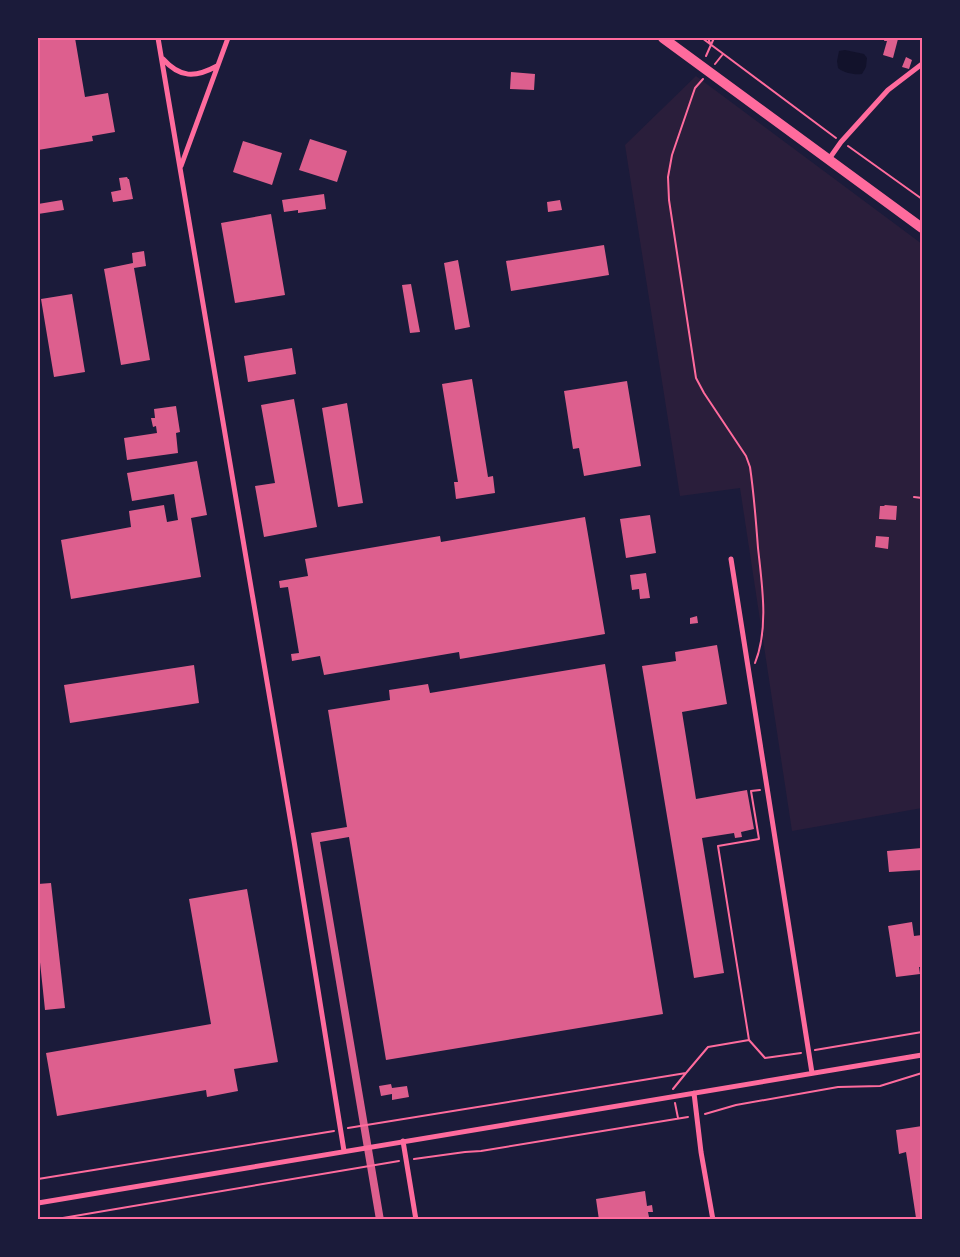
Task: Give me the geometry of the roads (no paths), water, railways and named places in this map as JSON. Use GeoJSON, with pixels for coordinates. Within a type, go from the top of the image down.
{"type":"FeatureCollection","features":[{"type":"Feature","properties":{"kind":"main road"},"geometry":{"type":"LineString","coordinates":[[663,38],[922,228]]}},
{"type":"Feature","properties":{"kind":"street"},"geometry":{"type":"LineString","coordinates":[[158,38],[294,841],[344,1151]]}},
{"type":"Feature","properties":{"kind":"street"},"geometry":{"type":"LineString","coordinates":[[180,168],[228,38]]}},
{"type":"Feature","properties":{"kind":"street"},"geometry":{"type":"LineString","coordinates":[[162,58],[174,70],[188,75],[202,73],[218,66]]}},
{"type":"Feature","properties":{"kind":"street"},"geometry":{"type":"LineString","coordinates":[[828,159],[888,90],[922,64]]}},
{"type":"Feature","properties":{"kind":"street"},"geometry":{"type":"LineString","coordinates":[[731,559],[812,1073]]}},
{"type":"Feature","properties":{"kind":"street"},"geometry":{"type":"LineString","coordinates":[[38,1203],[922,1055]]}},
{"type":"Feature","properties":{"kind":"street"},"geometry":{"type":"LineString","coordinates":[[694,1093],[713,1220]]}},
{"type":"Feature","properties":{"kind":"street"},"geometry":{"type":"LineString","coordinates":[[403,1141],[416,1220]]}}]}
